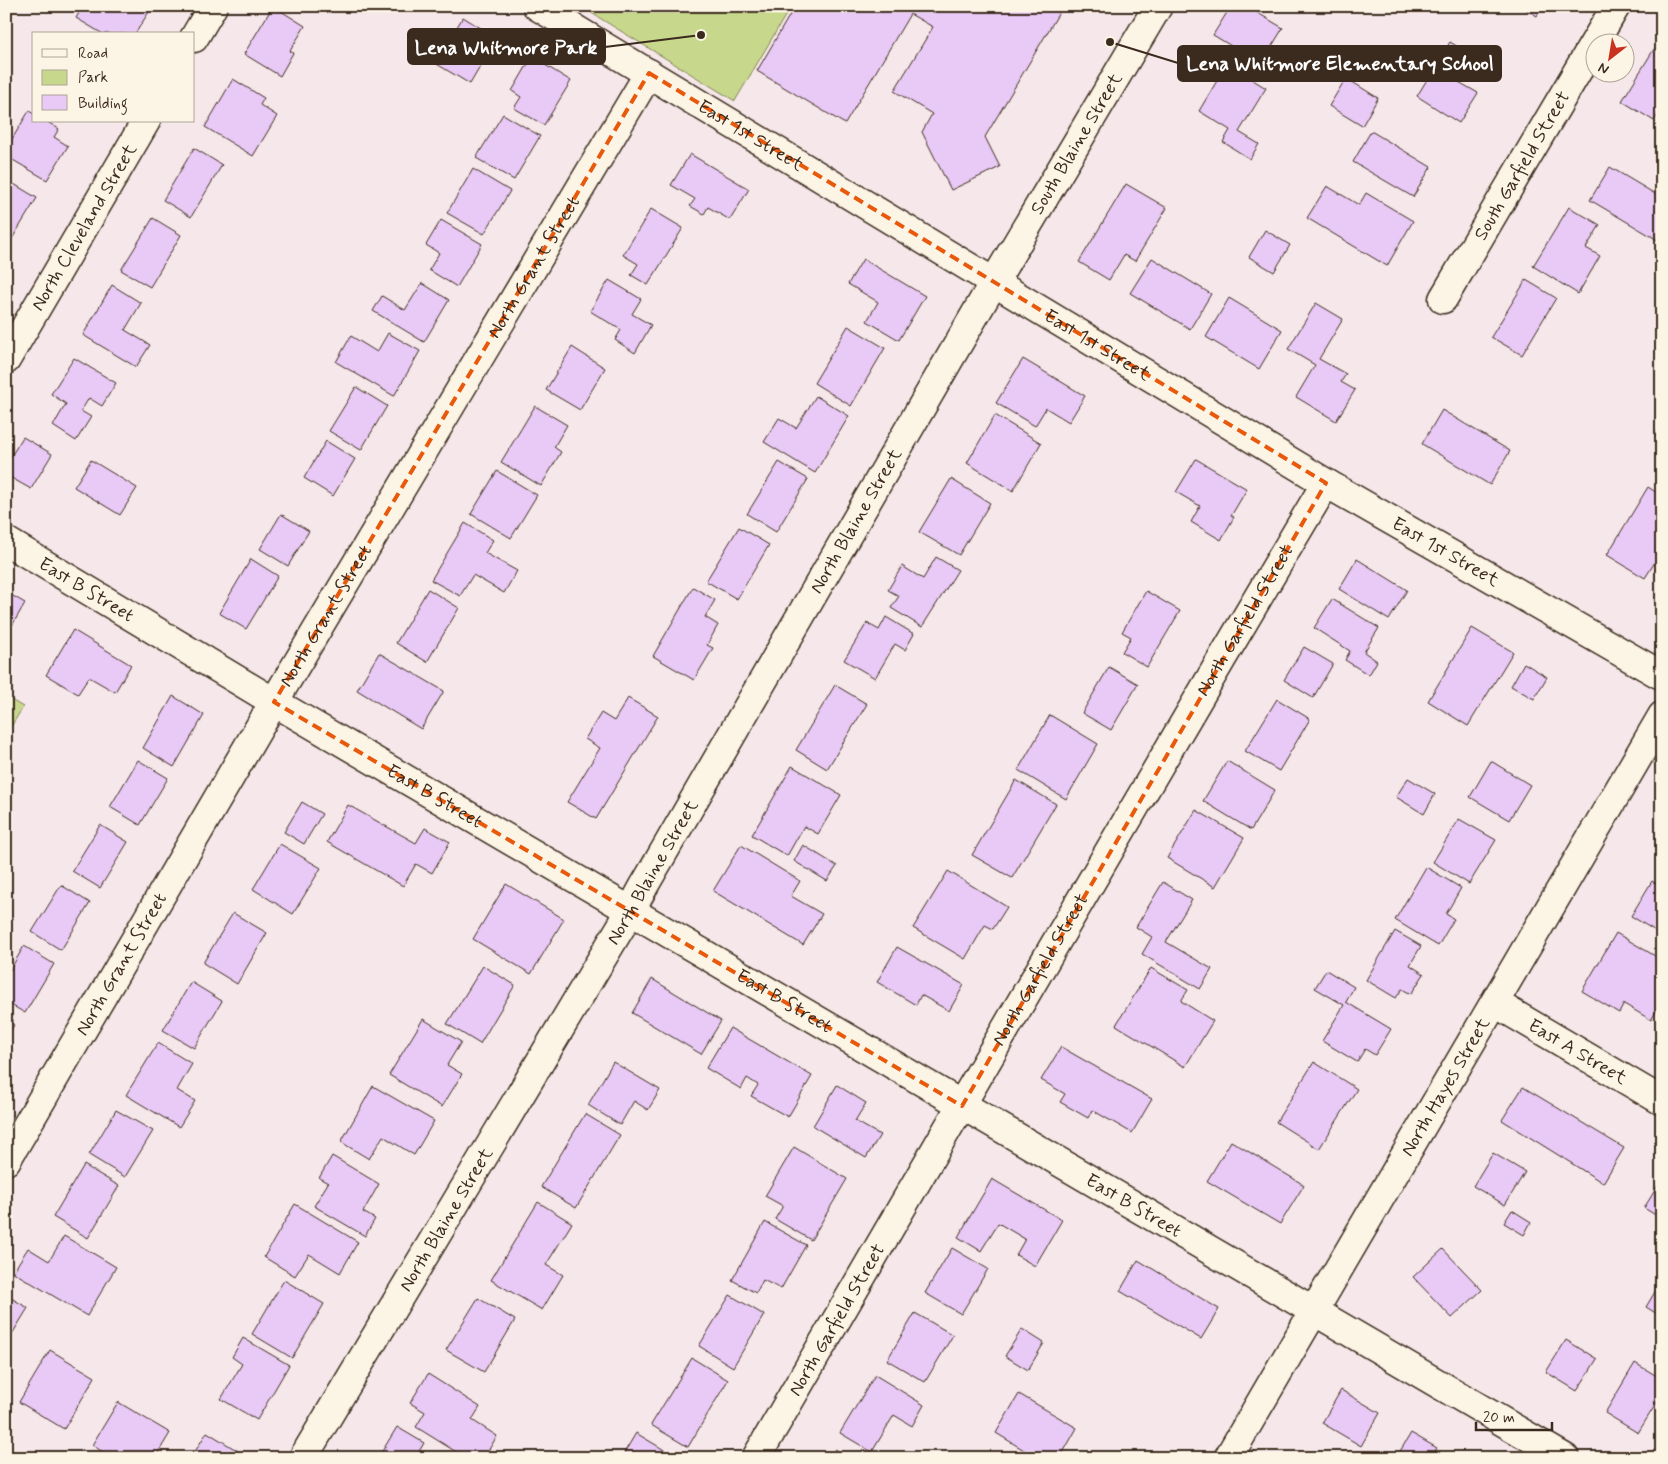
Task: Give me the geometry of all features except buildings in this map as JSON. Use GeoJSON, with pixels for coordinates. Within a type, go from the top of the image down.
{"type":"FeatureCollection","features":[{"type":"Feature","properties":{"kind":"street"},"geometry":{"type":"LineString","coordinates":[[195,36],[212,6]]}},
{"type":"Feature","properties":{"kind":"street","name":"East 1st Street"},"geometry":{"type":"LineString","coordinates":[[537,6],[1326,483],[1662,674]]}},
{"type":"Feature","properties":{"kind":"street","name":"South Blaine Street"},"geometry":{"type":"LineString","coordinates":[[994,282],[1158,6]]}},
{"type":"Feature","properties":{"kind":"street","name":"South Garfield Street"},"geometry":{"type":"LineString","coordinates":[[1443,299],[1616,6]]}},
{"type":"Feature","properties":{"kind":"street","name":"North Grant Street"},"geometry":{"type":"LineString","coordinates":[[6,1161],[274,702],[649,73]]}},
{"type":"Feature","properties":{"kind":"street","name":"North Cleveland Street"},"geometry":{"type":"LineString","coordinates":[[6,360],[145,122]]}},
{"type":"Feature","properties":{"kind":"street","name":"North Blaine Street"},"geometry":{"type":"LineString","coordinates":[[304,1458],[631,910],[994,282]]}},
{"type":"Feature","properties":{"kind":"street","name":"North Garfield Street"},"geometry":{"type":"LineString","coordinates":[[756,1458],[1204,688],[1326,483]]}},
{"type":"Feature","properties":{"kind":"street","name":"East B Street"},"geometry":{"type":"LineString","coordinates":[[6,541],[274,702],[1564,1458]]}},
{"type":"Feature","properties":{"kind":"street","name":"North Hayes Street"},"geometry":{"type":"LineString","coordinates":[[1228,1458],[1662,716]]}},
{"type":"Feature","properties":{"kind":"street","name":"East A Street"},"geometry":{"type":"LineString","coordinates":[[1495,1003],[1662,1101]]}},
{"type":"Feature","properties":{"kind":"highlighted area"},"geometry":{"type":"Polygon","coordinates":[[[649,73],[1326,483],[962,1106],[274,702],[649,73]]]}},
{"type":"Feature","properties":{"kind":"green space"},"geometry":{"type":"Polygon","coordinates":[[[580,6],[791,6],[735,101],[580,6]]]}},
{"type":"Feature","properties":{"kind":"green space"},"geometry":{"type":"Polygon","coordinates":[[[6,697],[23,707],[6,735],[6,697]]]}},
{"type":"Feature","properties":{"kind":"place","name":"Lena Whitmore Park"},"geometry":{"type":"Point","coordinates":[701,35]}},
{"type":"Feature","properties":{"kind":"place","name":"Lena Whitmore Elementary School"},"geometry":{"type":"Point","coordinates":[1110,42]}}]}
